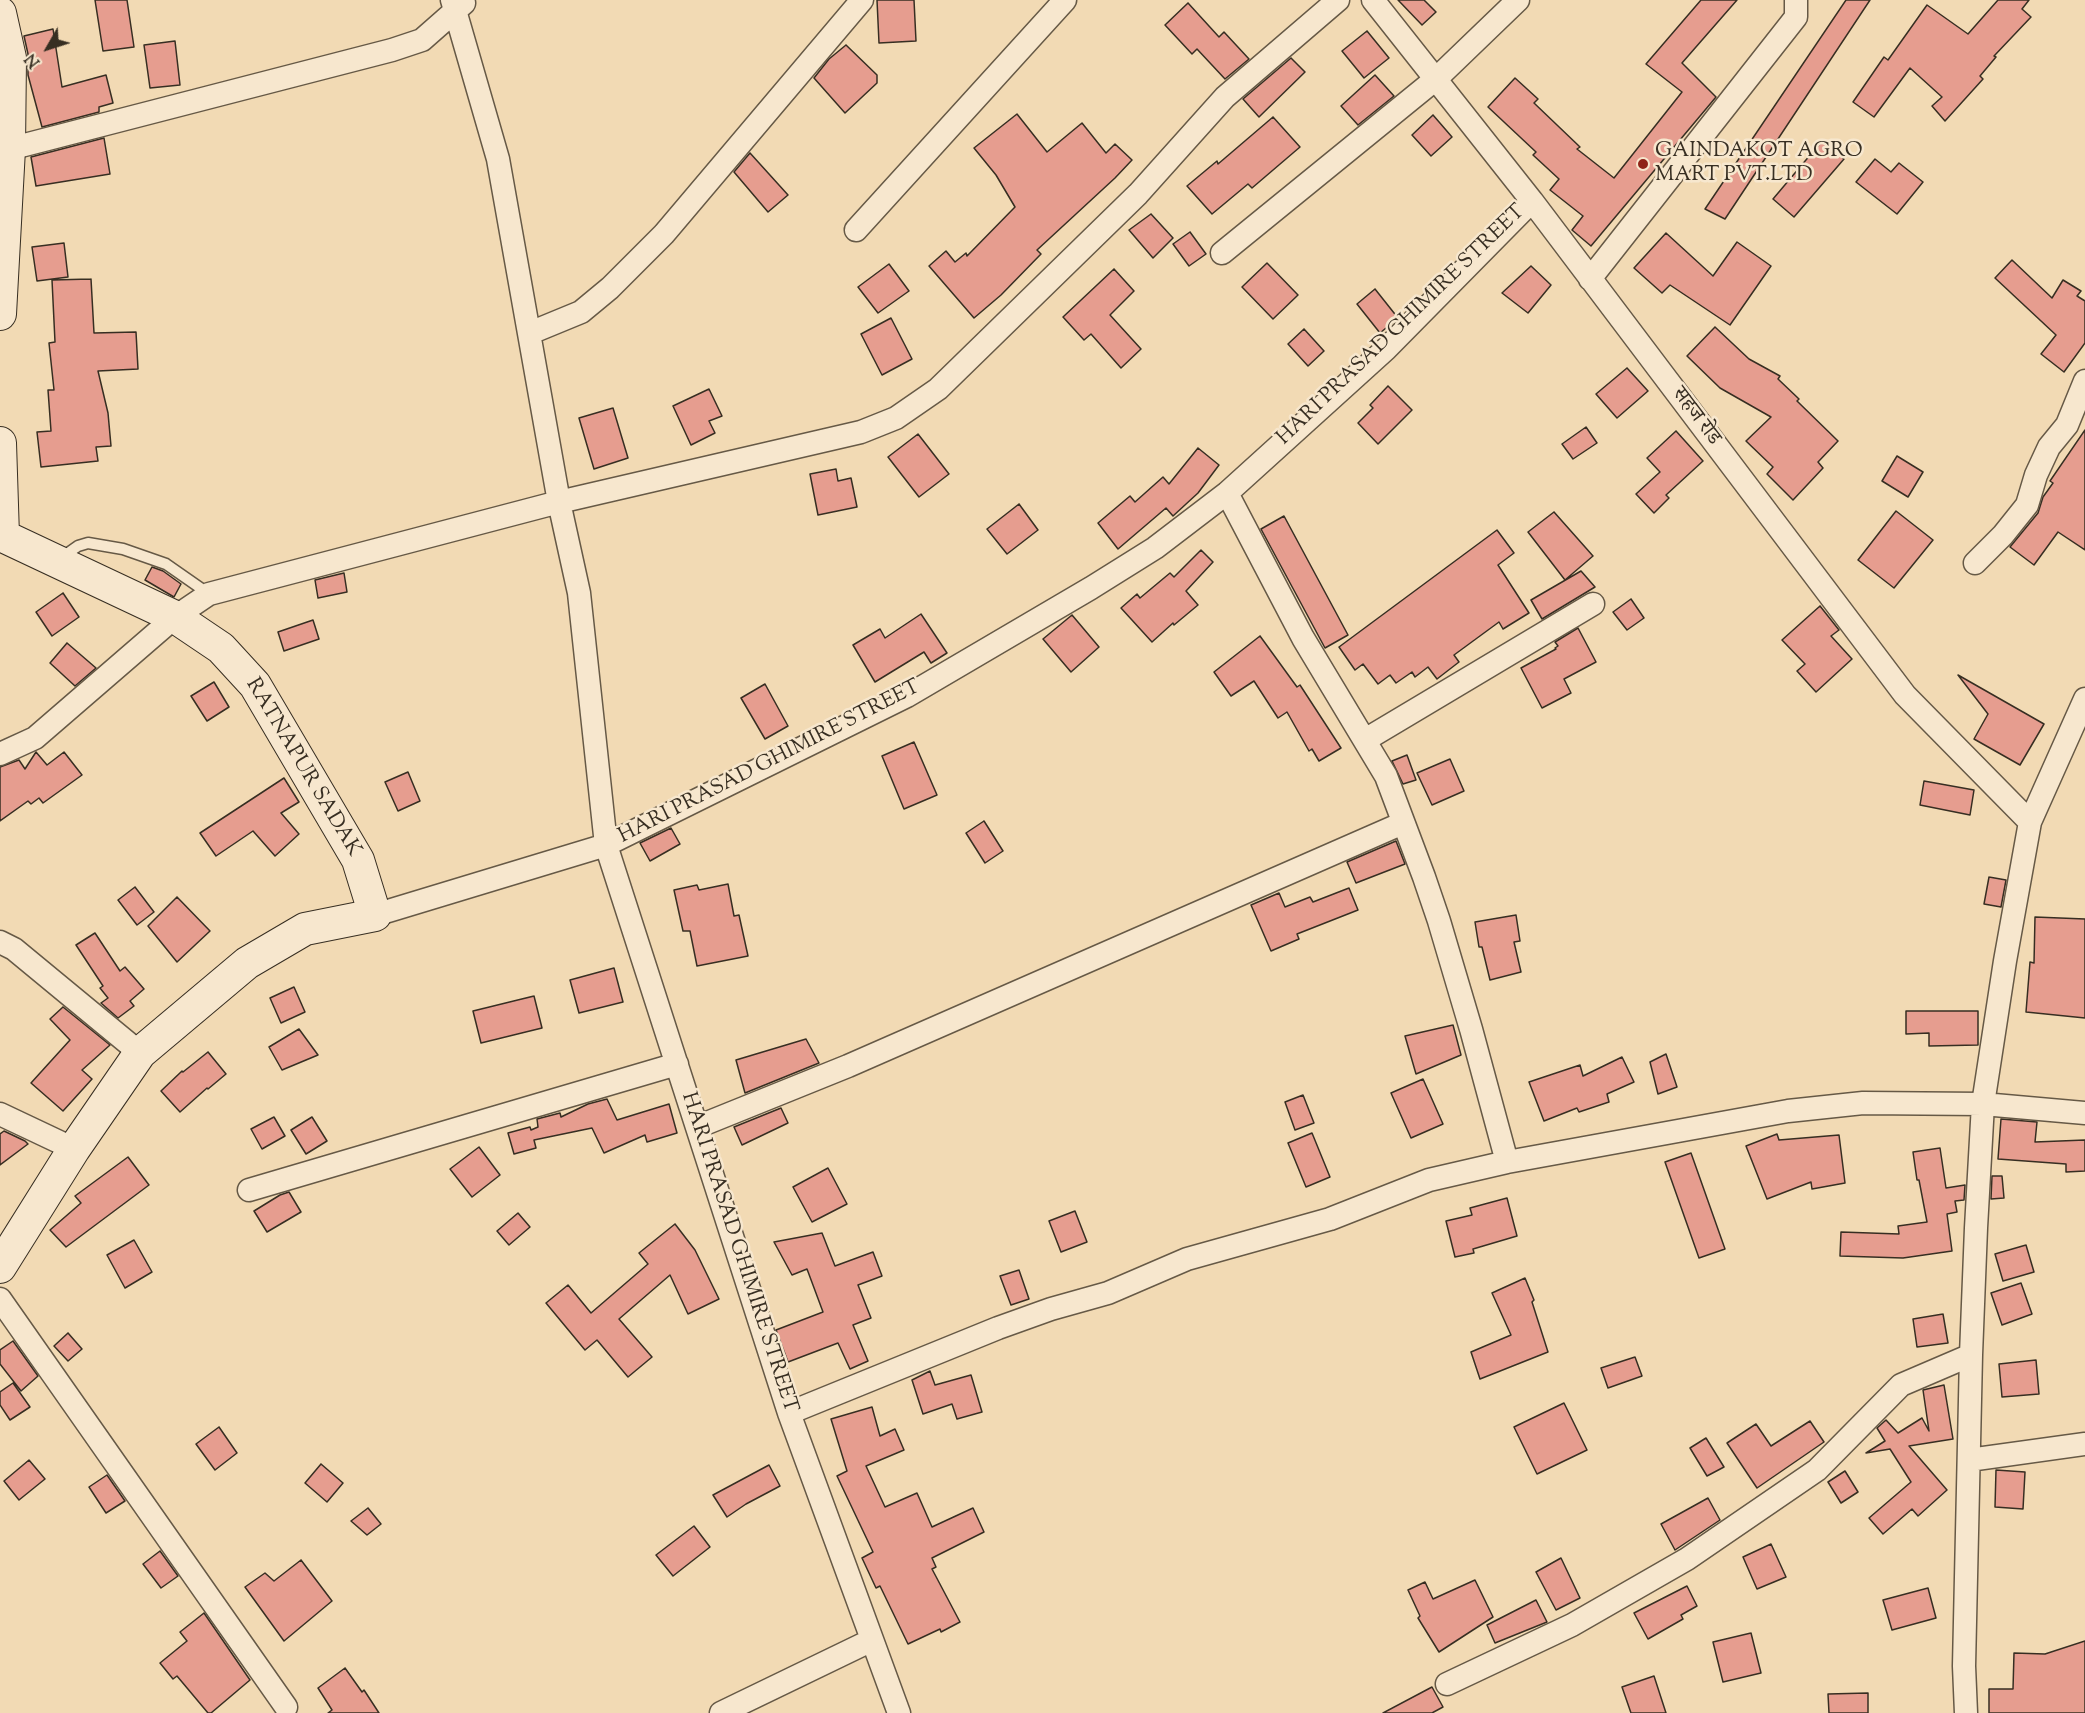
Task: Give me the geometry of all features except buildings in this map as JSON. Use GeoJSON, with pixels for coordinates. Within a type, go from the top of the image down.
{"type":"FeatureCollection","features":[{"type":"Feature","properties":{"kind":"main road"},"geometry":{"type":"LineString","coordinates":[[0,13],[10,58],[9,149],[0,314]]}},
{"type":"Feature","properties":{"kind":"main road","name":"RATNAPUR SADAK"},"geometry":{"type":"LineString","coordinates":[[0,443],[2,536],[174,617],[221,648],[255,685],[358,860],[375,915]]}},
{"type":"Feature","properties":{"kind":"main road"},"geometry":{"type":"LineString","coordinates":[[0,1267],[74,1149],[140,1053],[247,963],[305,929],[375,915]]}},
{"type":"Feature","properties":{"kind":"street"},"geometry":{"type":"LineString","coordinates":[[530,333],[581,312],[610,288],[664,234],[862,0]]}},
{"type":"Feature","properties":{"kind":"street"},"geometry":{"type":"LineString","coordinates":[[856,230],[1065,0]]}},
{"type":"Feature","properties":{"kind":"street"},"geometry":{"type":"LineString","coordinates":[[0,754],[35,738],[174,617],[209,594],[559,502],[861,432],[896,418],[938,389],[1138,194],[1225,97],[1338,0]]}},
{"type":"Feature","properties":{"kind":"street","name":"सहज रोड"},"geometry":{"type":"LineString","coordinates":[[1373,0],[1437,78],[1532,201],[1905,695],[2030,822]]}},
{"type":"Feature","properties":{"kind":"street"},"geometry":{"type":"LineString","coordinates":[[1222,253],[1437,78],[1518,0]]}},
{"type":"Feature","properties":{"kind":"street"},"geometry":{"type":"LineString","coordinates":[[1590,279],[1796,17],[1796,0]]}},
{"type":"Feature","properties":{"kind":"street"},"geometry":{"type":"LineString","coordinates":[[375,915],[606,845],[579,593],[559,502],[498,159],[458,4]]}},
{"type":"Feature","properties":{"kind":"street"},"geometry":{"type":"LineString","coordinates":[[9,149],[392,50],[422,40],[458,4]]}},
{"type":"Feature","properties":{"kind":"street","name":"HARI PRASAD GHIMIRE STREET"},"geometry":{"type":"LineString","coordinates":[[899,1713],[789,1413],[606,845],[907,696],[1155,548],[1227,494],[1386,349],[1532,201]]}},
{"type":"Feature","properties":{"kind":"street"},"geometry":{"type":"LineString","coordinates":[[1975,563],[2003,535],[2027,505],[2049,447],[2067,425],[2085,381]]}},
{"type":"Feature","properties":{"kind":"street"},"geometry":{"type":"LineString","coordinates":[[1227,494],[1303,638],[1386,776],[1424,877],[1451,961],[1507,1162]]}},
{"type":"Feature","properties":{"kind":"street"},"geometry":{"type":"LineString","coordinates":[[1365,740],[1593,604]]}},
{"type":"Feature","properties":{"kind":"street"},"geometry":{"type":"LineString","coordinates":[[1966,1713],[1964,1666],[1971,1355],[1983,1104],[2005,960],[2030,822],[2085,699]]}},
{"type":"Feature","properties":{"kind":"street"},"geometry":{"type":"LineString","coordinates":[[697,1127],[848,1066],[1403,823]]}},
{"type":"Feature","properties":{"kind":"street"},"geometry":{"type":"LineString","coordinates":[[0,942],[14,950],[140,1053]]}},
{"type":"Feature","properties":{"kind":"street"},"geometry":{"type":"LineString","coordinates":[[249,1190],[677,1064]]}},
{"type":"Feature","properties":{"kind":"street"},"geometry":{"type":"LineString","coordinates":[[789,1413],[998,1328],[1050,1309],[1108,1293],[1187,1259],[1330,1219],[1429,1180],[1507,1162],[1698,1128],[1746,1117],[1863,1103],[1983,1104],[2085,1113]]}},
{"type":"Feature","properties":{"kind":"street"},"geometry":{"type":"LineString","coordinates":[[0,1114],[74,1149]]}},
{"type":"Feature","properties":{"kind":"street"},"geometry":{"type":"LineString","coordinates":[[0,1299],[286,1707]]}},
{"type":"Feature","properties":{"kind":"street"},"geometry":{"type":"LineString","coordinates":[[1447,1684],[1572,1625],[1687,1559],[1817,1470],[1901,1385],[1971,1355]]}},
{"type":"Feature","properties":{"kind":"street"},"geometry":{"type":"LineString","coordinates":[[1969,1460],[2085,1444]]}},
{"type":"Feature","properties":{"kind":"street"},"geometry":{"type":"LineString","coordinates":[[722,1713],[872,1640]]}},
{"type":"Feature","properties":{"kind":"lane"},"geometry":{"type":"LineString","coordinates":[[56,561],[78,546],[88,543],[123,549],[166,564],[209,594]]}},
{"type":"Feature","properties":{"kind":"place","name":"GAINDAKOT AGRO MART PVT.LTD"},"geometry":{"type":"Point","coordinates":[1643,164]}}]}
